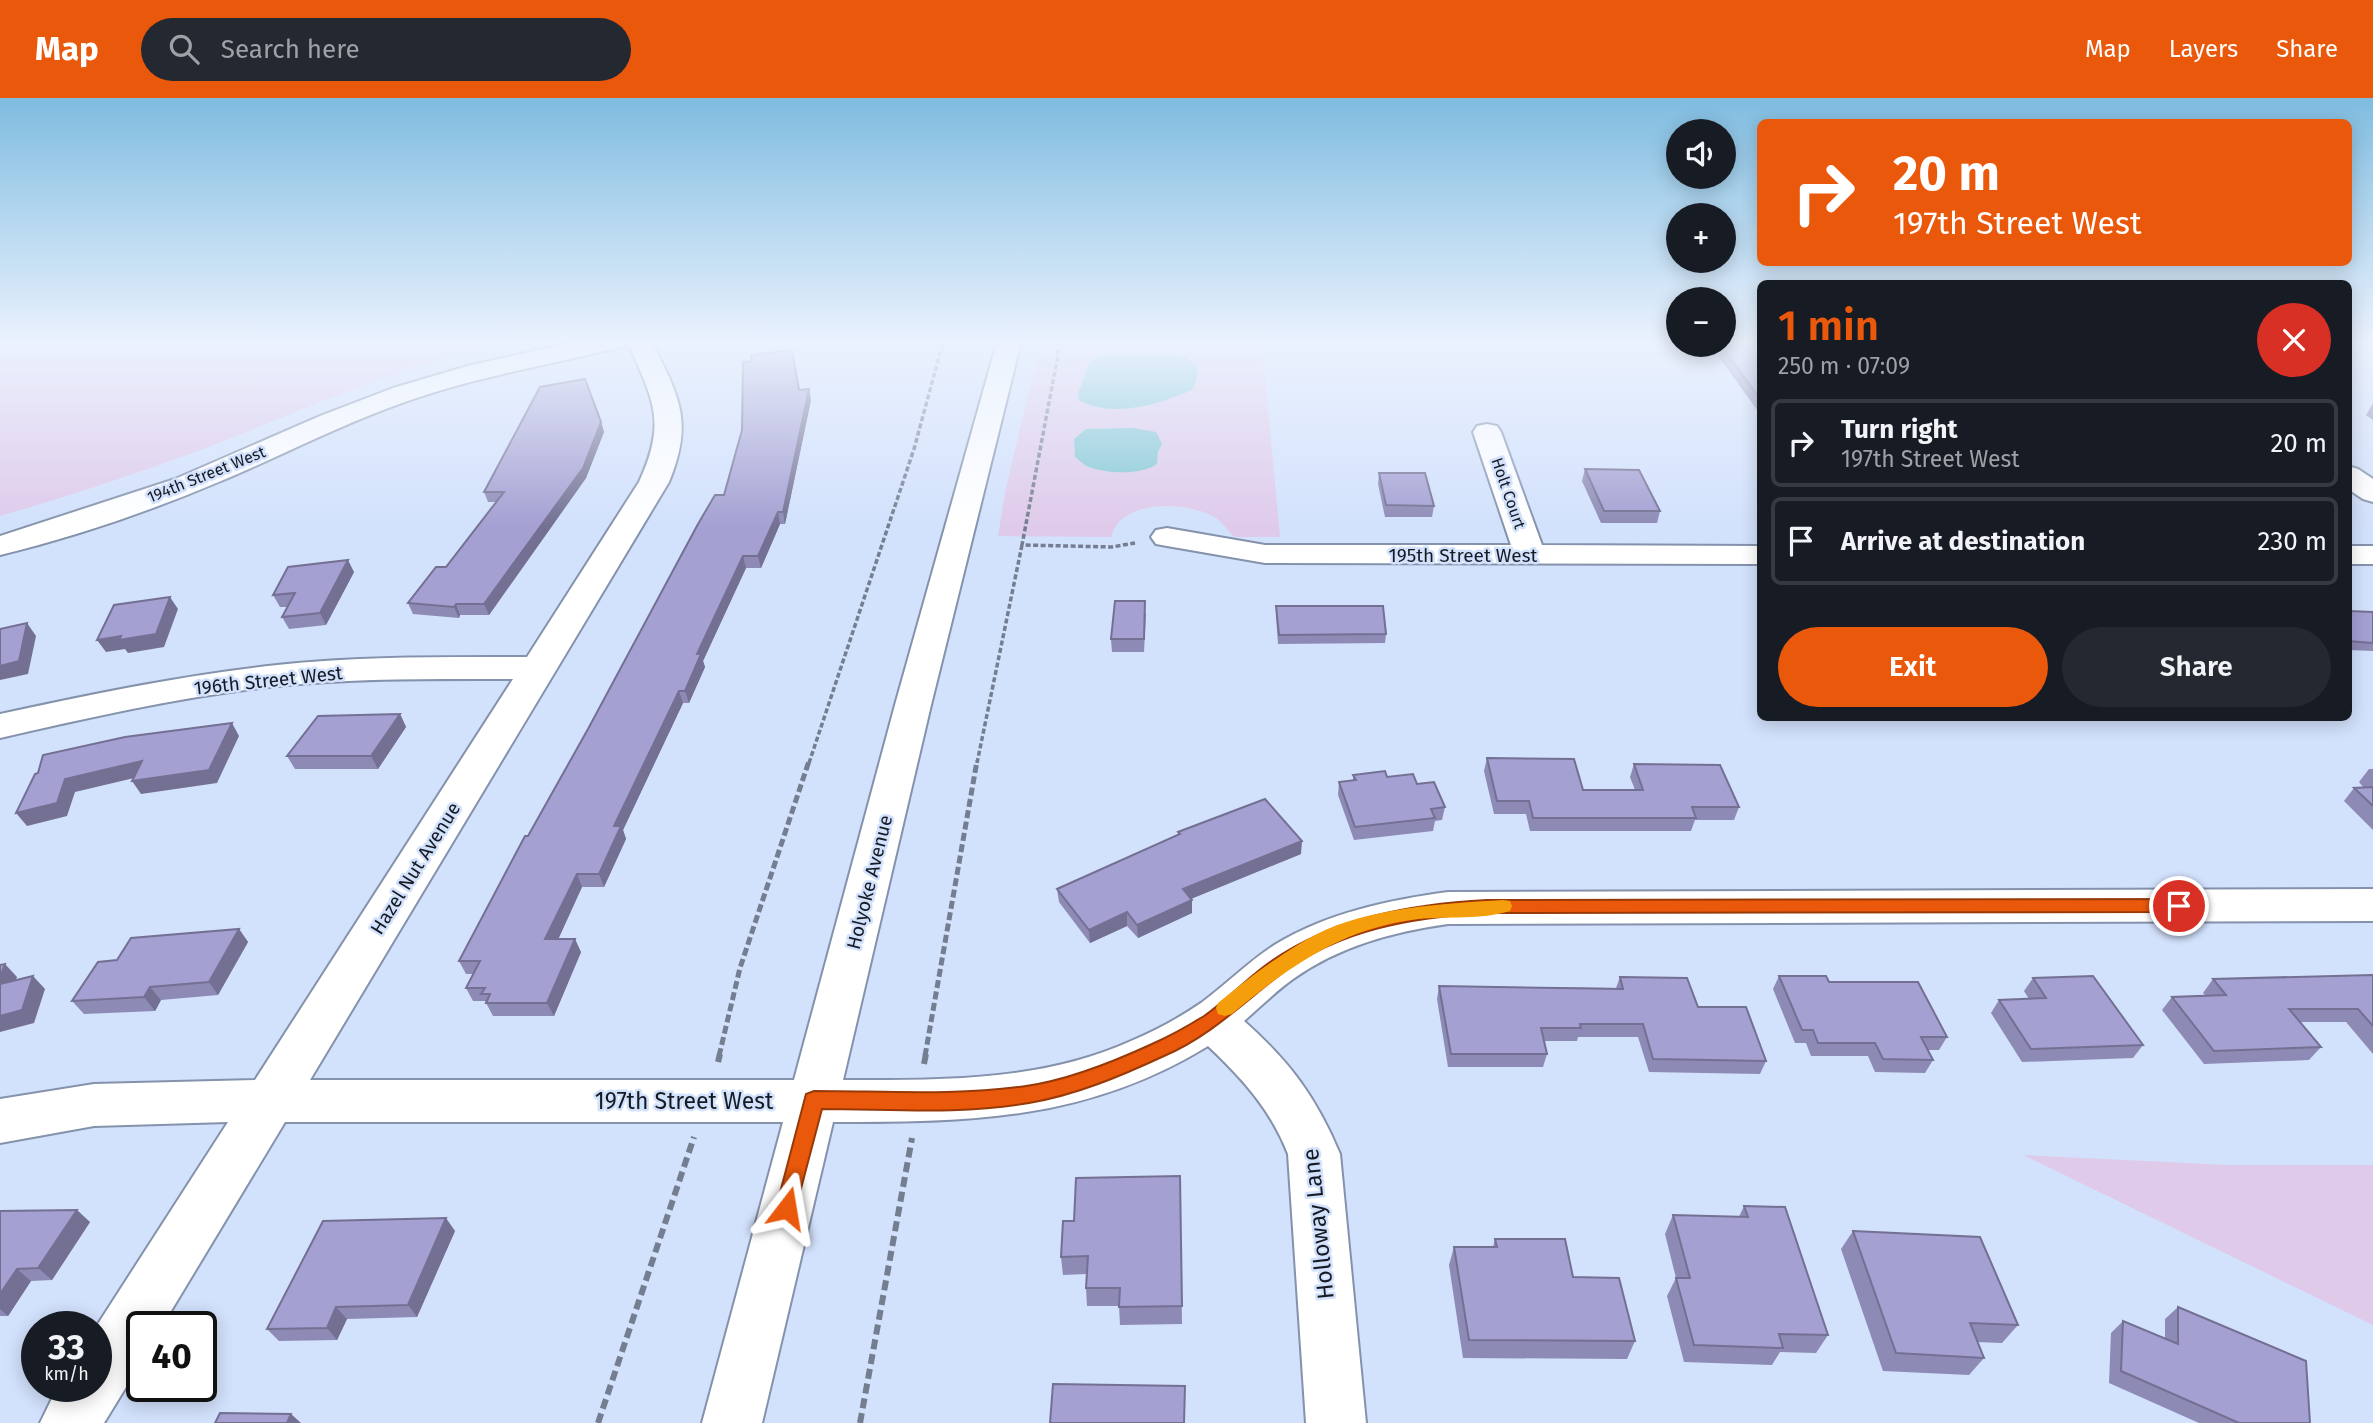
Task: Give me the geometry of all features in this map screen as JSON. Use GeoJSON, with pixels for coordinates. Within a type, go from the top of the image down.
{"type":"FeatureCollection","features":[{"type":"Feature","properties":{"kind":"street","name":"194th Street West"},"geometry":{"type":"LineString","coordinates":[[0,546],[96,517],[183,486],[376,404]]}},
{"type":"Feature","properties":{"kind":"street","name":"Hazel Nut Avenue"},"geometry":{"type":"LineString","coordinates":[[112,1355],[654,482],[667,455],[671,432],[670,415],[665,404]]}},
{"type":"Feature","properties":{"kind":"street","name":"Holyoke Avenue"},"geometry":{"type":"LineString","coordinates":[[732,1423],[913,705],[993,404]]}},
{"type":"Feature","properties":{"kind":"street","name":"Holt Court"},"geometry":{"type":"LineString","coordinates":[[1488,432],[1530,555]]}},
{"type":"Feature","properties":{"kind":"street"},"geometry":{"type":"LineString","coordinates":[[2352,478],[2373,493]]}},
{"type":"Feature","properties":{"kind":"street","name":"195th Street West"},"geometry":{"type":"LineString","coordinates":[[1167,537],[1265,554],[1757,555]]}},
{"type":"Feature","properties":{"kind":"street"},"geometry":{"type":"LineString","coordinates":[[2352,555],[2373,555]]}},
{"type":"Feature","properties":{"kind":"street","name":"196th Street West"},"geometry":{"type":"LineString","coordinates":[[0,726],[88,706],[243,680],[422,668],[539,668]]}},
{"type":"Feature","properties":{"kind":"street","name":"197th Street West"},"geometry":{"type":"LineString","coordinates":[[0,1121],[94,1105],[269,1101],[918,1101],[986,1100],[1029,1094],[1075,1084],[1160,1050],[1211,1021],[1276,967],[1323,939],[1392,917],[1448,908],[2373,905]]}},
{"type":"Feature","properties":{"kind":"street","name":"Holloway Lane"},"geometry":{"type":"LineString","coordinates":[[1211,1021],[1282,1087],[1300,1119],[1314,1154],[1336,1423]]}},
{"type":"Feature","properties":{"kind":"street"},"geometry":{"type":"LineString","coordinates":[[70,1423],[83,1402]]}},
{"type":"Feature","properties":{"kind":"path"},"geometry":{"type":"LineString","coordinates":[[598,1423],[706,1101],[751,933],[914,449],[926,404]]}},
{"type":"Feature","properties":{"kind":"path"},"geometry":{"type":"LineString","coordinates":[[860,1423],[966,815],[1049,404]]}},
{"type":"Feature","properties":{"kind":"path"},"geometry":{"type":"LineString","coordinates":[[1022,545],[1112,547],[1167,537]]}},
{"type":"Feature","properties":{"kind":"shaded area"},"geometry":{"type":"Polygon","coordinates":[[[0,404],[315,404],[159,465],[0,516],[0,404]]]}},
{"type":"Feature","properties":{"kind":"shaded area"},"geometry":{"type":"Polygon","coordinates":[[[1026,404],[1137,406],[1268,404],[1280,537],[1235,537],[1221,522],[1204,512],[1173,506],[1141,509],[1128,515],[1117,524],[1111,537],[998,536],[1006,488],[1026,404]],[[1133,428],[1086,429],[1074,439],[1074,451],[1086,467],[1096,469],[1131,471],[1148,467],[1157,464],[1158,451],[1133,428]]]}},
{"type":"Feature","properties":{"kind":"shaded area"},"geometry":{"type":"Polygon","coordinates":[[[1087,404],[1152,404],[1121,409],[1087,404]]]}},
{"type":"Feature","properties":{"kind":"shaded area"},"geometry":{"type":"Polygon","coordinates":[[[1133,428],[1156,432],[1162,444],[1158,451],[1157,464],[1151,468],[1134,472],[1114,472],[1087,466],[1075,457],[1074,439],[1086,429],[1133,428]]]}},
{"type":"Feature","properties":{"kind":"shaded area"},"geometry":{"type":"Polygon","coordinates":[[[2023,1155],[2226,1165],[2373,1165],[2373,1325],[2023,1155]]]}},
{"type":"Feature","properties":{"kind":"building"},"geometry":{"type":"Polygon","coordinates":[[[531,404],[594,404],[601,422],[583,468],[484,604],[456,604],[454,607],[408,603],[436,567],[446,567],[504,492],[484,492],[531,404]]]}},
{"type":"Feature","properties":{"kind":"building"},"geometry":{"type":"Polygon","coordinates":[[[742,404],[806,404],[783,512],[778,512],[758,556],[743,556],[697,654],[701,654],[685,691],[679,691],[614,826],[621,826],[599,874],[577,874],[545,939],[575,939],[547,1003],[486,1003],[490,994],[481,994],[485,988],[466,988],[480,961],[459,961],[698,524],[715,495],[724,495],[742,430],[742,404]]]}},
{"type":"Feature","properties":{"kind":"building"},"geometry":{"type":"Polygon","coordinates":[[[1585,469],[1639,470],[1660,511],[1604,511],[1585,469]]]}},
{"type":"Feature","properties":{"kind":"building"},"geometry":{"type":"Polygon","coordinates":[[[1379,473],[1425,473],[1434,506],[1386,505],[1379,473]]]}},
{"type":"Feature","properties":{"kind":"building"},"geometry":{"type":"Polygon","coordinates":[[[348,560],[320,613],[282,617],[295,593],[273,595],[288,567],[348,560]]]}},
{"type":"Feature","properties":{"kind":"building"},"geometry":{"type":"Polygon","coordinates":[[[170,597],[156,634],[119,640],[121,636],[97,640],[114,605],[170,597]]]}},
{"type":"Feature","properties":{"kind":"building"},"geometry":{"type":"Polygon","coordinates":[[[1115,601],[1145,601],[1144,639],[1111,639],[1115,601]]]}},
{"type":"Feature","properties":{"kind":"building"},"geometry":{"type":"Polygon","coordinates":[[[1276,606],[1383,606],[1386,634],[1279,635],[1276,606]]]}},
{"type":"Feature","properties":{"kind":"building"},"geometry":{"type":"Polygon","coordinates":[[[2352,611],[2373,612],[2373,643],[2352,641],[2352,611]]]}},
{"type":"Feature","properties":{"kind":"building"},"geometry":{"type":"Polygon","coordinates":[[[27,623],[19,661],[0,666],[0,629],[27,623]]]}},
{"type":"Feature","properties":{"kind":"building"},"geometry":{"type":"Polygon","coordinates":[[[400,714],[371,756],[287,756],[318,716],[400,714]]]}},
{"type":"Feature","properties":{"kind":"building"},"geometry":{"type":"Polygon","coordinates":[[[232,723],[209,770],[132,781],[142,761],[65,779],[57,803],[16,813],[35,774],[38,773],[43,755],[125,737],[232,723]]]}},
{"type":"Feature","properties":{"kind":"building"},"geometry":{"type":"Polygon","coordinates":[[[1487,758],[1574,759],[1583,790],[1643,790],[1634,764],[1720,765],[1739,807],[1692,807],[1696,818],[1533,818],[1529,801],[1497,801],[1487,758]]]}},
{"type":"Feature","properties":{"kind":"building"},"geometry":{"type":"Polygon","coordinates":[[[1385,771],[1387,777],[1413,774],[1417,784],[1434,782],[1445,807],[1431,809],[1435,818],[1355,827],[1339,782],[1356,780],[1353,775],[1385,771]]]}},
{"type":"Feature","properties":{"kind":"building"},"geometry":{"type":"Polygon","coordinates":[[[2373,787],[2373,806],[2354,788],[2373,787]]]}},
{"type":"Feature","properties":{"kind":"building"},"geometry":{"type":"Polygon","coordinates":[[[1265,799],[1302,841],[1183,889],[1192,900],[1137,925],[1127,912],[1089,930],[1057,889],[1180,834],[1178,832],[1265,799]]]}},
{"type":"Feature","properties":{"kind":"building"},"geometry":{"type":"Polygon","coordinates":[[[239,929],[209,982],[150,987],[144,997],[72,1001],[98,962],[117,960],[131,938],[239,929]]]}},
{"type":"Feature","properties":{"kind":"building"},"geometry":{"type":"Polygon","coordinates":[[[2373,975],[2373,1026],[2358,1009],[2289,1009],[2321,1047],[2214,1051],[2172,997],[2226,995],[2213,979],[2373,975]]]}},
{"type":"Feature","properties":{"kind":"building"},"geometry":{"type":"Polygon","coordinates":[[[33,976],[22,1010],[0,1016],[0,984],[33,976]]]}},
{"type":"Feature","properties":{"kind":"building"},"geometry":{"type":"Polygon","coordinates":[[[1779,976],[1826,976],[1829,982],[1918,982],[1947,1037],[1921,1037],[1933,1060],[1883,1059],[1875,1043],[1818,1043],[1813,1030],[1802,1030],[1779,976]]]}},
{"type":"Feature","properties":{"kind":"building"},"geometry":{"type":"Polygon","coordinates":[[[2093,976],[2143,1045],[2031,1049],[1999,1000],[2046,998],[2033,978],[2093,976]]]}},
{"type":"Feature","properties":{"kind":"building"},"geometry":{"type":"Polygon","coordinates":[[[1620,977],[1687,978],[1698,1007],[1746,1007],[1766,1061],[1653,1059],[1643,1024],[1580,1024],[1581,1028],[1541,1028],[1547,1054],[1451,1054],[1439,986],[1623,989],[1620,977]]]}},
{"type":"Feature","properties":{"kind":"building"},"geometry":{"type":"Polygon","coordinates":[[[1180,1176],[1182,1306],[1119,1307],[1120,1288],[1086,1288],[1088,1256],[1061,1257],[1063,1221],[1074,1221],[1076,1178],[1180,1176]]]}},
{"type":"Feature","properties":{"kind":"building"},"geometry":{"type":"Polygon","coordinates":[[[1744,1206],[1785,1207],[1828,1335],[1779,1334],[1783,1348],[1694,1345],[1676,1278],[1690,1278],[1673,1215],[1748,1217],[1744,1206]]]}},
{"type":"Feature","properties":{"kind":"building"},"geometry":{"type":"Polygon","coordinates":[[[77,1210],[38,1268],[17,1269],[0,1294],[0,1211],[77,1210]]]}},
{"type":"Feature","properties":{"kind":"building"},"geometry":{"type":"Polygon","coordinates":[[[446,1218],[408,1305],[336,1307],[327,1328],[267,1329],[323,1221],[446,1218]]]}},
{"type":"Feature","properties":{"kind":"building"},"geometry":{"type":"Polygon","coordinates":[[[1853,1231],[1980,1237],[2018,1325],[1970,1323],[1984,1358],[1896,1353],[1853,1231]]]}},
{"type":"Feature","properties":{"kind":"building"},"geometry":{"type":"Polygon","coordinates":[[[1495,1239],[1565,1239],[1573,1277],[1619,1278],[1635,1341],[1469,1340],[1454,1247],[1497,1247],[1495,1239]]]}},
{"type":"Feature","properties":{"kind":"building"},"geometry":{"type":"Polygon","coordinates":[[[2178,1307],[2306,1361],[2310,1423],[2239,1423],[2121,1371],[2123,1321],[2178,1344],[2178,1307]]]}},
{"type":"Feature","properties":{"kind":"building"},"geometry":{"type":"Polygon","coordinates":[[[1053,1384],[1185,1386],[1184,1423],[1050,1423],[1053,1384]]]}},
{"type":"Feature","properties":{"kind":"building"},"geometry":{"type":"Polygon","coordinates":[[[220,1413],[291,1414],[287,1423],[215,1423],[220,1413]]]}},
{"type":"Feature","properties":{"kind":"slow traffic"},"geometry":{"type":"LineString","coordinates":[[1225,1008],[1276,967],[1323,939],[1392,917],[1448,908],[1503,906]]}},
{"type":"Feature","properties":{"kind":"route"},"geometry":{"type":"LineString","coordinates":[[787,1208],[814,1100],[986,1100],[1075,1084],[1160,1050],[1211,1021],[1276,967],[1323,939],[1392,917],[1448,908],[1487,906],[2179,906]]}}]}
